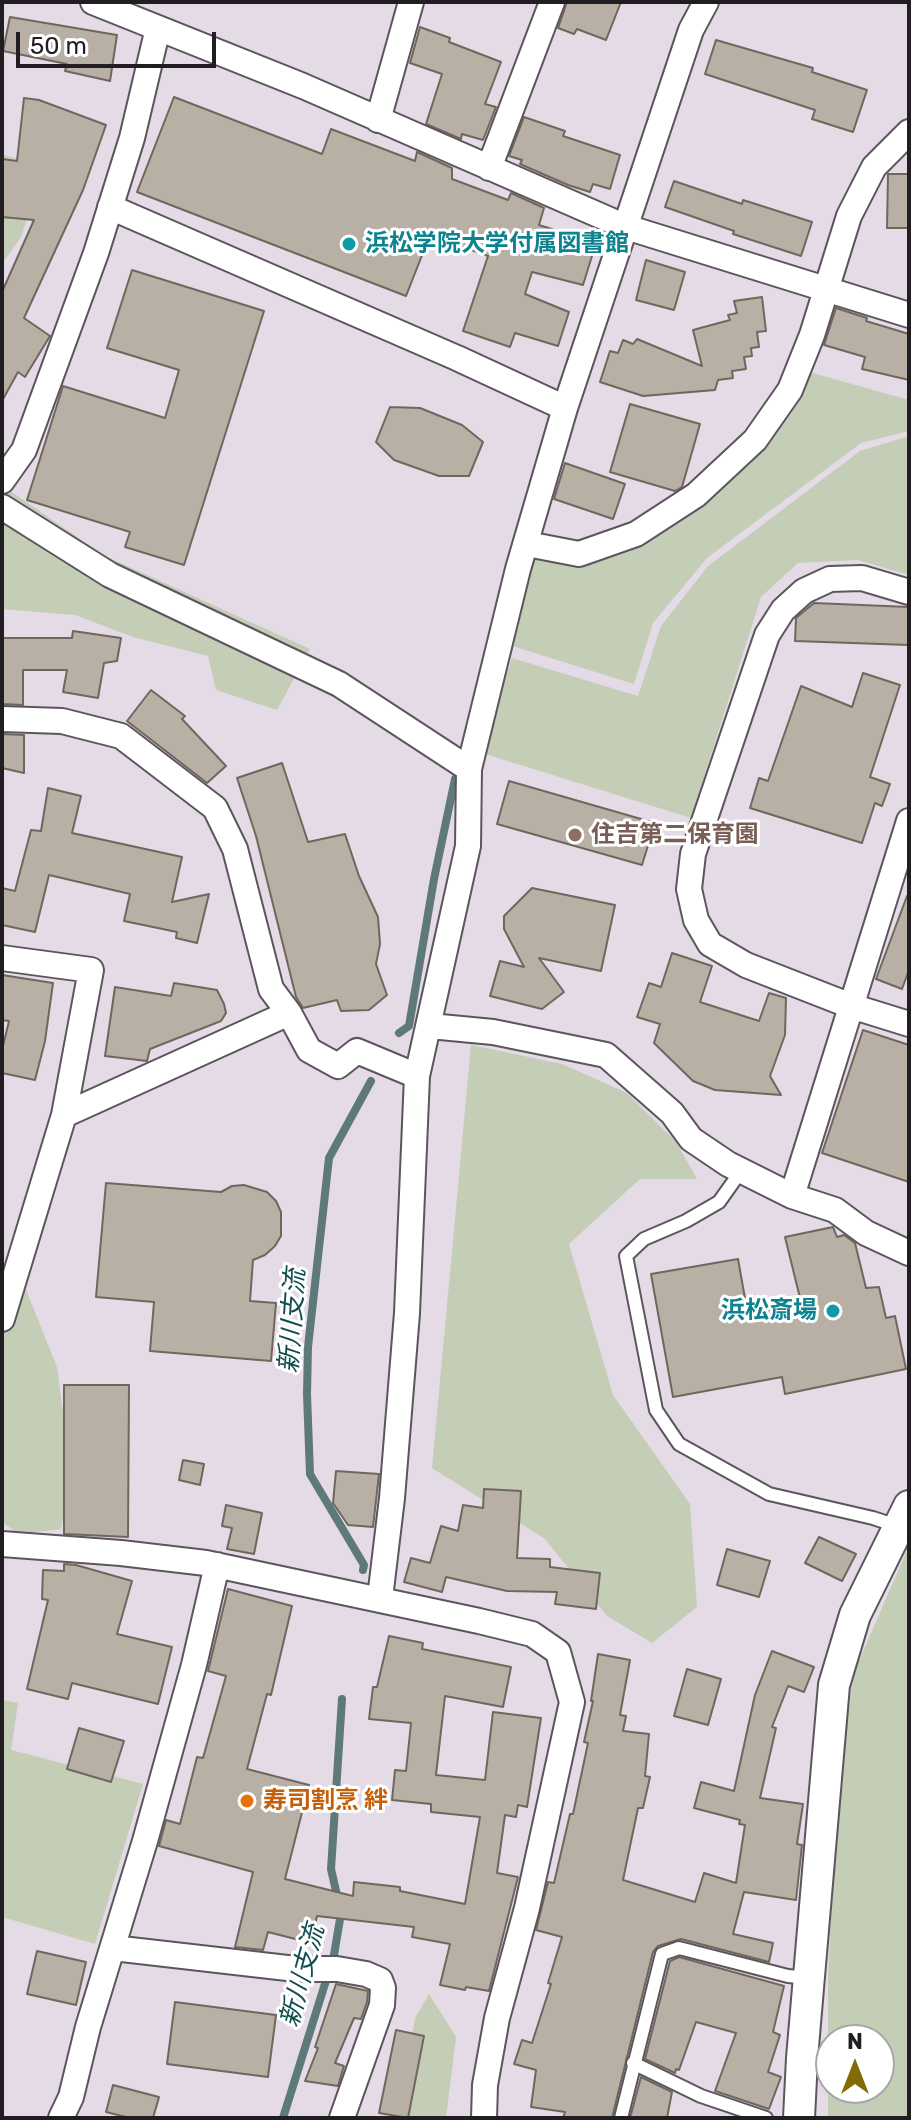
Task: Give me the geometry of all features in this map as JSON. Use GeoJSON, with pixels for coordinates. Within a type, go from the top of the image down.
{"type":"FeatureCollection","features":[{"type":"Feature","properties":{"kind":"street"},"geometry":{"type":"LineString","coordinates":[[93,2],[303,86],[626,227],[909,315]]}},
{"type":"Feature","properties":{"kind":"street"},"geometry":{"type":"LineString","coordinates":[[378,120],[411,2]]}},
{"type":"Feature","properties":{"kind":"street"},"geometry":{"type":"LineString","coordinates":[[489,168],[552,2]]}},
{"type":"Feature","properties":{"kind":"street"},"geometry":{"type":"LineString","coordinates":[[380,1598],[392,1498],[407,1313],[417,1076],[468,846],[469,769],[518,569],[565,408],[691,30],[706,2]]}},
{"type":"Feature","properties":{"kind":"street"},"geometry":{"type":"LineString","coordinates":[[2,481],[24,450],[96,253],[132,138],[158,28]]}},
{"type":"Feature","properties":{"kind":"street"},"geometry":{"type":"LineString","coordinates":[[527,544],[579,554],[636,534],[696,495],[755,440],[790,390],[812,335],[849,216],[874,167],[909,132]]}},
{"type":"Feature","properties":{"kind":"street"},"geometry":{"type":"LineString","coordinates":[[110,207],[565,408]]}},
{"type":"Feature","properties":{"kind":"street"},"geometry":{"type":"LineString","coordinates":[[2,507],[110,575],[339,684],[469,769]]}},
{"type":"Feature","properties":{"kind":"street"},"geometry":{"type":"LineString","coordinates":[[909,592],[862,578],[830,579],[804,591],[783,610],[767,635],[693,854],[689,889],[696,920],[710,944],[746,965],[851,1006],[909,1024]]}},
{"type":"Feature","properties":{"kind":"street"},"geometry":{"type":"LineString","coordinates":[[2,719],[62,721],[121,736],[215,808],[235,849],[271,989],[289,1013],[309,1050],[338,1066],[357,1051],[417,1076]]}},
{"type":"Feature","properties":{"kind":"street"},"geometry":{"type":"LineString","coordinates":[[792,1196],[909,821]]}},
{"type":"Feature","properties":{"kind":"street"},"geometry":{"type":"LineString","coordinates":[[2,958],[91,970],[64,1115],[2,1319]]}},
{"type":"Feature","properties":{"kind":"street"},"geometry":{"type":"LineString","coordinates":[[64,1115],[289,1013]]}},
{"type":"Feature","properties":{"kind":"street"},"geometry":{"type":"LineString","coordinates":[[430,1026],[493,1032],[606,1055],[672,1113],[691,1139],[741,1171],[792,1196],[835,1210],[866,1233],[909,1253]]}},
{"type":"Feature","properties":{"kind":"street"},"geometry":{"type":"LineString","coordinates":[[799,2118],[834,1685],[855,1615],[903,1516]]}},
{"type":"Feature","properties":{"kind":"street"},"geometry":{"type":"LineString","coordinates":[[2,1544],[121,1553],[217,1565],[380,1598],[532,1634],[558,1652],[572,1702],[527,1908],[497,2018],[485,2085],[484,2118]]}},
{"type":"Feature","properties":{"kind":"street"},"geometry":{"type":"LineString","coordinates":[[61,2118],[71,2097],[88,2027],[194,1665],[217,1565]]}},
{"type":"Feature","properties":{"kind":"street"},"geometry":{"type":"LineString","coordinates":[[113,1948],[223,1962],[327,1969],[366,1974],[380,1980],[382,2005],[342,2118]]}},
{"type":"Feature","properties":{"kind":"lane"},"geometry":{"type":"LineString","coordinates":[[741,1171],[719,1202],[686,1221],[644,1239],[626,1256],[656,1410],[679,1444],[769,1494],[873,1518],[903,1516]]}},
{"type":"Feature","properties":{"kind":"lane"},"geometry":{"type":"LineString","coordinates":[[621,2118],[662,1954],[679,1948],[788,1976],[809,1978]]}},
{"type":"Feature","properties":{"kind":"lane"},"geometry":{"type":"LineString","coordinates":[[633,2063],[701,2096],[766,2118]]}},
{"type":"Feature","properties":{"kind":"green space"},"geometry":{"type":"Polygon","coordinates":[[[2,154],[44,168],[21,237],[2,264],[2,154]]]}},
{"type":"Feature","properties":{"kind":"green space"},"geometry":{"type":"Polygon","coordinates":[[[809,372],[909,400],[909,431],[861,443],[707,558],[653,623],[634,684],[509,645],[534,559],[573,565],[615,555],[711,496],[809,372]]]}},
{"type":"Feature","properties":{"kind":"green space"},"geometry":{"type":"Polygon","coordinates":[[[909,436],[909,575],[858,560],[798,563],[761,597],[691,818],[482,753],[512,658],[638,696],[661,626],[708,566],[860,451],[909,436]]]}},
{"type":"Feature","properties":{"kind":"green space"},"geometry":{"type":"Polygon","coordinates":[[[2,485],[103,555],[310,649],[277,710],[216,690],[208,656],[133,637],[75,615],[2,609],[2,485]]]}},
{"type":"Feature","properties":{"kind":"green space"},"geometry":{"type":"Polygon","coordinates":[[[471,1045],[562,1064],[627,1093],[676,1142],[697,1179],[640,1179],[569,1244],[613,1395],[690,1504],[697,1607],[652,1643],[607,1616],[545,1539],[432,1468],[471,1045]]]}},
{"type":"Feature","properties":{"kind":"green space"},"geometry":{"type":"Polygon","coordinates":[[[2,1283],[25,1287],[57,1367],[71,1474],[61,1529],[19,1534],[2,1522],[2,1283]]]}},
{"type":"Feature","properties":{"kind":"green space"},"geometry":{"type":"Polygon","coordinates":[[[909,1546],[909,2118],[828,2118],[828,2104],[895,2104],[895,2024],[828,2024],[835,1828],[847,1713],[855,1670],[909,1546]]]}},
{"type":"Feature","properties":{"kind":"green space"},"geometry":{"type":"Polygon","coordinates":[[[2,1700],[18,1703],[11,1750],[143,1784],[95,1944],[2,1917],[2,1700]]]}},
{"type":"Feature","properties":{"kind":"green space"},"geometry":{"type":"Polygon","coordinates":[[[429,1994],[456,2037],[446,2118],[398,2118],[415,2018],[429,1994]]]}},
{"type":"Feature","properties":{"kind":"building"},"geometry":{"type":"Polygon","coordinates":[[[567,2],[621,2],[606,40],[577,29],[574,34],[558,28],[567,2]]]}},
{"type":"Feature","properties":{"kind":"building"},"geometry":{"type":"Polygon","coordinates":[[[10,17],[117,35],[110,81],[65,71],[67,64],[3,51],[10,17]]]}},
{"type":"Feature","properties":{"kind":"building"},"geometry":{"type":"Polygon","coordinates":[[[420,27],[501,62],[485,104],[496,107],[483,140],[462,134],[461,139],[426,124],[442,74],[410,63],[420,27]]]}},
{"type":"Feature","properties":{"kind":"building"},"geometry":{"type":"Polygon","coordinates":[[[716,40],[813,68],[812,72],[867,90],[853,132],[812,119],[815,110],[705,74],[716,40]]]}},
{"type":"Feature","properties":{"kind":"building","name":"浜松学院大学付属図書館"},"geometry":{"type":"Polygon","coordinates":[[[174,97],[322,154],[331,129],[415,161],[417,152],[452,168],[452,179],[508,200],[511,193],[544,208],[539,225],[596,243],[583,285],[532,272],[525,294],[569,312],[558,346],[515,333],[510,347],[463,331],[488,256],[430,235],[406,296],[137,192],[174,97]]]}},
{"type":"Feature","properties":{"kind":"building"},"geometry":{"type":"Polygon","coordinates":[[[24,98],[39,100],[106,125],[83,190],[24,318],[50,336],[25,377],[18,372],[2,401],[2,292],[34,220],[2,217],[2,159],[17,161],[24,98]]]}},
{"type":"Feature","properties":{"kind":"building"},"geometry":{"type":"Polygon","coordinates":[[[524,117],[565,131],[563,136],[620,155],[610,189],[593,184],[590,192],[568,185],[509,156],[524,117]]]}},
{"type":"Feature","properties":{"kind":"building"},"geometry":{"type":"Polygon","coordinates":[[[888,174],[909,174],[909,228],[887,228],[888,174]]]}},
{"type":"Feature","properties":{"kind":"building"},"geometry":{"type":"Polygon","coordinates":[[[674,181],[742,204],[743,200],[812,222],[801,256],[665,207],[674,181]]]}},
{"type":"Feature","properties":{"kind":"building"},"geometry":{"type":"Polygon","coordinates":[[[646,260],[685,272],[674,310],[636,300],[646,260]]]}},
{"type":"Feature","properties":{"kind":"building"},"geometry":{"type":"Polygon","coordinates":[[[132,270],[264,311],[184,565],[125,547],[130,532],[27,500],[63,386],[165,418],[179,370],[107,348],[132,270]]]}},
{"type":"Feature","properties":{"kind":"building"},"geometry":{"type":"Polygon","coordinates":[[[762,297],[766,331],[757,332],[759,347],[751,348],[752,356],[744,357],[746,369],[732,371],[733,378],[718,380],[715,390],[643,396],[600,382],[610,351],[618,353],[623,340],[633,344],[637,339],[702,366],[693,330],[730,320],[728,315],[737,313],[734,301],[762,297]]]}},
{"type":"Feature","properties":{"kind":"building"},"geometry":{"type":"Polygon","coordinates":[[[836,308],[909,334],[909,380],[862,369],[865,357],[824,345],[836,308]]]}},
{"type":"Feature","properties":{"kind":"building"},"geometry":{"type":"Polygon","coordinates":[[[630,404],[700,424],[682,487],[675,491],[610,472],[630,404]]]}},
{"type":"Feature","properties":{"kind":"building"},"geometry":{"type":"Polygon","coordinates":[[[390,407],[420,408],[462,425],[483,442],[469,476],[439,476],[394,460],[376,442],[390,407]]]}},
{"type":"Feature","properties":{"kind":"building"},"geometry":{"type":"Polygon","coordinates":[[[565,463],[625,484],[613,519],[554,499],[565,463]]]}},
{"type":"Feature","properties":{"kind":"building"},"geometry":{"type":"Polygon","coordinates":[[[814,603],[909,607],[909,645],[795,641],[796,618],[814,603]]]}},
{"type":"Feature","properties":{"kind":"building"},"geometry":{"type":"Polygon","coordinates":[[[73,631],[121,638],[117,661],[104,663],[98,698],[63,692],[67,670],[23,670],[23,705],[2,704],[2,638],[72,638],[73,631]]]}},
{"type":"Feature","properties":{"kind":"building"},"geometry":{"type":"Polygon","coordinates":[[[863,673],[900,685],[870,777],[890,784],[882,806],[875,803],[862,843],[750,808],[759,778],[768,781],[801,686],[852,707],[863,673]]]}},
{"type":"Feature","properties":{"kind":"building"},"geometry":{"type":"Polygon","coordinates":[[[151,690],[185,716],[182,719],[226,766],[207,783],[127,721],[151,690]]]}},
{"type":"Feature","properties":{"kind":"building"},"geometry":{"type":"Polygon","coordinates":[[[2,734],[24,735],[24,773],[2,768],[2,734]]]}},
{"type":"Feature","properties":{"kind":"building"},"geometry":{"type":"Polygon","coordinates":[[[282,763],[308,842],[345,834],[359,876],[378,917],[380,944],[376,964],[387,995],[369,1010],[341,1011],[337,1000],[303,1008],[296,997],[256,836],[237,778],[282,763]]]}},
{"type":"Feature","properties":{"kind":"building"},"geometry":{"type":"Polygon","coordinates":[[[509,781],[655,823],[642,865],[497,824],[509,781]]]}},
{"type":"Feature","properties":{"kind":"building"},"geometry":{"type":"Polygon","coordinates":[[[48,788],[81,796],[72,833],[182,857],[172,902],[209,894],[197,943],[176,938],[177,932],[124,921],[130,894],[49,875],[35,932],[2,925],[2,888],[15,891],[31,830],[41,831],[48,788]]]}},
{"type":"Feature","properties":{"kind":"building"},"geometry":{"type":"Polygon","coordinates":[[[532,888],[615,905],[601,971],[539,958],[564,992],[542,1009],[490,996],[500,961],[524,967],[504,929],[504,916],[532,888]]]}},
{"type":"Feature","properties":{"kind":"building"},"geometry":{"type":"Polygon","coordinates":[[[907,896],[909,970],[902,989],[876,979],[907,896]]]}},
{"type":"Feature","properties":{"kind":"building"},"geometry":{"type":"Polygon","coordinates":[[[672,953],[712,966],[700,1002],[759,1021],[769,993],[786,998],[785,1035],[770,1076],[781,1095],[715,1090],[693,1081],[654,1043],[660,1024],[637,1017],[649,983],[661,987],[672,953]]]}},
{"type":"Feature","properties":{"kind":"building"},"geometry":{"type":"Polygon","coordinates":[[[2,975],[53,983],[45,1041],[35,1080],[2,1073],[2,1050],[9,1021],[2,1020],[2,975]]]}},
{"type":"Feature","properties":{"kind":"building"},"geometry":{"type":"Polygon","coordinates":[[[174,983],[217,990],[226,1013],[221,1021],[150,1049],[147,1061],[105,1056],[115,987],[171,996],[174,983]]]}},
{"type":"Feature","properties":{"kind":"building"},"geometry":{"type":"Polygon","coordinates":[[[863,1030],[909,1045],[909,1182],[822,1153],[863,1030]]]}},
{"type":"Feature","properties":{"kind":"building"},"geometry":{"type":"Polygon","coordinates":[[[106,1183],[221,1192],[232,1186],[244,1185],[267,1192],[276,1201],[281,1212],[281,1236],[265,1255],[253,1260],[250,1301],[276,1303],[271,1361],[150,1351],[154,1302],[96,1297],[106,1183]]]}},
{"type":"Feature","properties":{"kind":"building"},"geometry":{"type":"Polygon","coordinates":[[[833,1227],[837,1237],[844,1235],[855,1243],[866,1288],[879,1287],[886,1318],[895,1316],[906,1369],[785,1394],[782,1377],[673,1397],[651,1274],[738,1259],[748,1315],[801,1302],[785,1237],[833,1227]]]}},
{"type":"Feature","properties":{"kind":"building"},"geometry":{"type":"Polygon","coordinates":[[[64,1385],[129,1385],[128,1537],[64,1534],[64,1385]]]}},
{"type":"Feature","properties":{"kind":"building"},"geometry":{"type":"Polygon","coordinates":[[[183,1460],[204,1464],[200,1485],[179,1480],[183,1460]]]}},
{"type":"Feature","properties":{"kind":"building"},"geometry":{"type":"Polygon","coordinates":[[[336,1471],[379,1474],[373,1527],[348,1525],[333,1503],[336,1471]]]}},
{"type":"Feature","properties":{"kind":"building"},"geometry":{"type":"Polygon","coordinates":[[[484,1489],[521,1491],[517,1558],[550,1559],[550,1567],[600,1573],[596,1609],[555,1604],[557,1592],[507,1591],[446,1577],[442,1592],[404,1582],[411,1558],[430,1563],[441,1526],[458,1531],[463,1505],[483,1508],[484,1489]]]}},
{"type":"Feature","properties":{"kind":"building"},"geometry":{"type":"Polygon","coordinates":[[[226,1505],[262,1513],[254,1554],[227,1549],[232,1528],[222,1526],[226,1505]]]}},
{"type":"Feature","properties":{"kind":"building"},"geometry":{"type":"Polygon","coordinates":[[[819,1537],[856,1554],[842,1581],[805,1563],[819,1537]]]}},
{"type":"Feature","properties":{"kind":"building"},"geometry":{"type":"Polygon","coordinates":[[[727,1549],[770,1561],[759,1597],[717,1585],[727,1549]]]}},
{"type":"Feature","properties":{"kind":"building"},"geometry":{"type":"Polygon","coordinates":[[[64,1564],[132,1581],[117,1634],[172,1647],[158,1704],[72,1683],[68,1699],[27,1689],[48,1600],[42,1599],[43,1570],[64,1571],[64,1564]]]}},
{"type":"Feature","properties":{"kind":"building"},"geometry":{"type":"Polygon","coordinates":[[[228,1589],[292,1606],[271,1695],[267,1694],[247,1769],[309,1785],[285,1879],[353,1896],[354,1882],[400,1887],[400,1891],[465,1904],[480,1817],[431,1812],[431,1804],[392,1800],[395,1770],[406,1771],[411,1723],[369,1719],[373,1687],[377,1687],[389,1636],[423,1643],[422,1649],[511,1667],[503,1707],[445,1696],[436,1775],[485,1780],[493,1712],[541,1718],[527,1807],[518,1805],[516,1817],[505,1815],[497,1873],[518,1877],[489,1991],[440,1985],[450,1944],[412,1937],[414,1927],[317,1916],[311,1943],[268,1932],[263,1950],[235,1947],[253,1872],[159,1846],[166,1820],[180,1824],[197,1757],[203,1758],[226,1676],[208,1671],[228,1589]]]}},
{"type":"Feature","properties":{"kind":"building"},"geometry":{"type":"Polygon","coordinates":[[[772,1651],[814,1667],[804,1692],[788,1686],[772,1727],[776,1728],[760,1798],[803,1804],[797,1844],[802,1845],[796,1900],[744,1892],[733,1934],[773,1943],[769,1962],[681,1939],[658,1946],[653,1952],[612,2118],[563,2118],[565,2112],[531,2107],[536,2070],[514,2064],[522,2040],[532,2043],[562,1937],[536,1930],[548,1882],[554,1883],[570,1814],[573,1814],[588,1743],[584,1742],[593,1701],[598,1654],[630,1660],[620,1715],[626,1716],[623,1731],[649,1734],[645,1776],[650,1777],[643,1808],[638,1808],[623,1880],[695,1902],[704,1873],[736,1883],[745,1825],[739,1824],[740,1820],[694,1808],[701,1782],[734,1791],[755,1695],[772,1651]]]}},
{"type":"Feature","properties":{"kind":"building"},"geometry":{"type":"Polygon","coordinates":[[[687,1669],[721,1679],[708,1725],[674,1716],[687,1669]]]}},
{"type":"Feature","properties":{"kind":"building"},"geometry":{"type":"Polygon","coordinates":[[[79,1728],[124,1741],[111,1782],[67,1769],[79,1728]]]}},
{"type":"Feature","properties":{"kind":"building"},"geometry":{"type":"Polygon","coordinates":[[[37,1951],[86,1962],[76,2005],[27,1994],[37,1951]]]}},
{"type":"Feature","properties":{"kind":"building"},"geometry":{"type":"Polygon","coordinates":[[[679,1957],[784,1986],[773,2032],[780,2035],[768,2072],[781,2077],[769,2109],[715,2091],[736,2033],[696,2022],[679,2070],[676,2069],[675,2073],[645,2059],[670,1961],[679,1957]]]}},
{"type":"Feature","properties":{"kind":"building"},"geometry":{"type":"Polygon","coordinates":[[[336,1984],[368,1991],[361,2019],[354,2018],[335,2063],[344,2066],[338,2086],[305,2081],[336,1984]]]}},
{"type":"Feature","properties":{"kind":"building"},"geometry":{"type":"Polygon","coordinates":[[[175,2002],[276,2015],[268,2077],[167,2064],[175,2002]]]}},
{"type":"Feature","properties":{"kind":"building"},"geometry":{"type":"Polygon","coordinates":[[[396,2030],[424,2036],[408,2118],[379,2113],[396,2030]]]}},
{"type":"Feature","properties":{"kind":"building"},"geometry":{"type":"Polygon","coordinates":[[[641,2077],[672,2092],[667,2118],[630,2118],[641,2077]]]}},
{"type":"Feature","properties":{"kind":"building"},"geometry":{"type":"Polygon","coordinates":[[[113,2085],[159,2097],[153,2118],[130,2118],[106,2112],[113,2085]]]}},
{"type":"Feature","properties":{"kind":"waterway"},"geometry":{"type":"LineString","coordinates":[[399,1033],[409,1026],[455,779]]}},
{"type":"Feature","properties":{"kind":"waterway","name":"新川支流"},"geometry":{"type":"LineString","coordinates":[[363,1570],[364,1565],[310,1474],[307,1394],[308,1347],[329,1158],[371,1081]]}},
{"type":"Feature","properties":{"kind":"waterway","name":"新川支流"},"geometry":{"type":"LineString","coordinates":[[283,2118],[334,1955],[341,1913],[331,1869],[342,1699]]}},
{"type":"Feature","properties":{"kind":"place","name":"浜松学院大学付属図書館"},"geometry":{"type":"Point","coordinates":[349,244]}},
{"type":"Feature","properties":{"kind":"place","name":"住吉第二保育園"},"geometry":{"type":"Point","coordinates":[575,835]}},
{"type":"Feature","properties":{"kind":"place","name":"浜松斎場"},"geometry":{"type":"Point","coordinates":[833,1311]}},
{"type":"Feature","properties":{"kind":"place","name":"寿司割烹 絆"},"geometry":{"type":"Point","coordinates":[247,1801]}}]}
